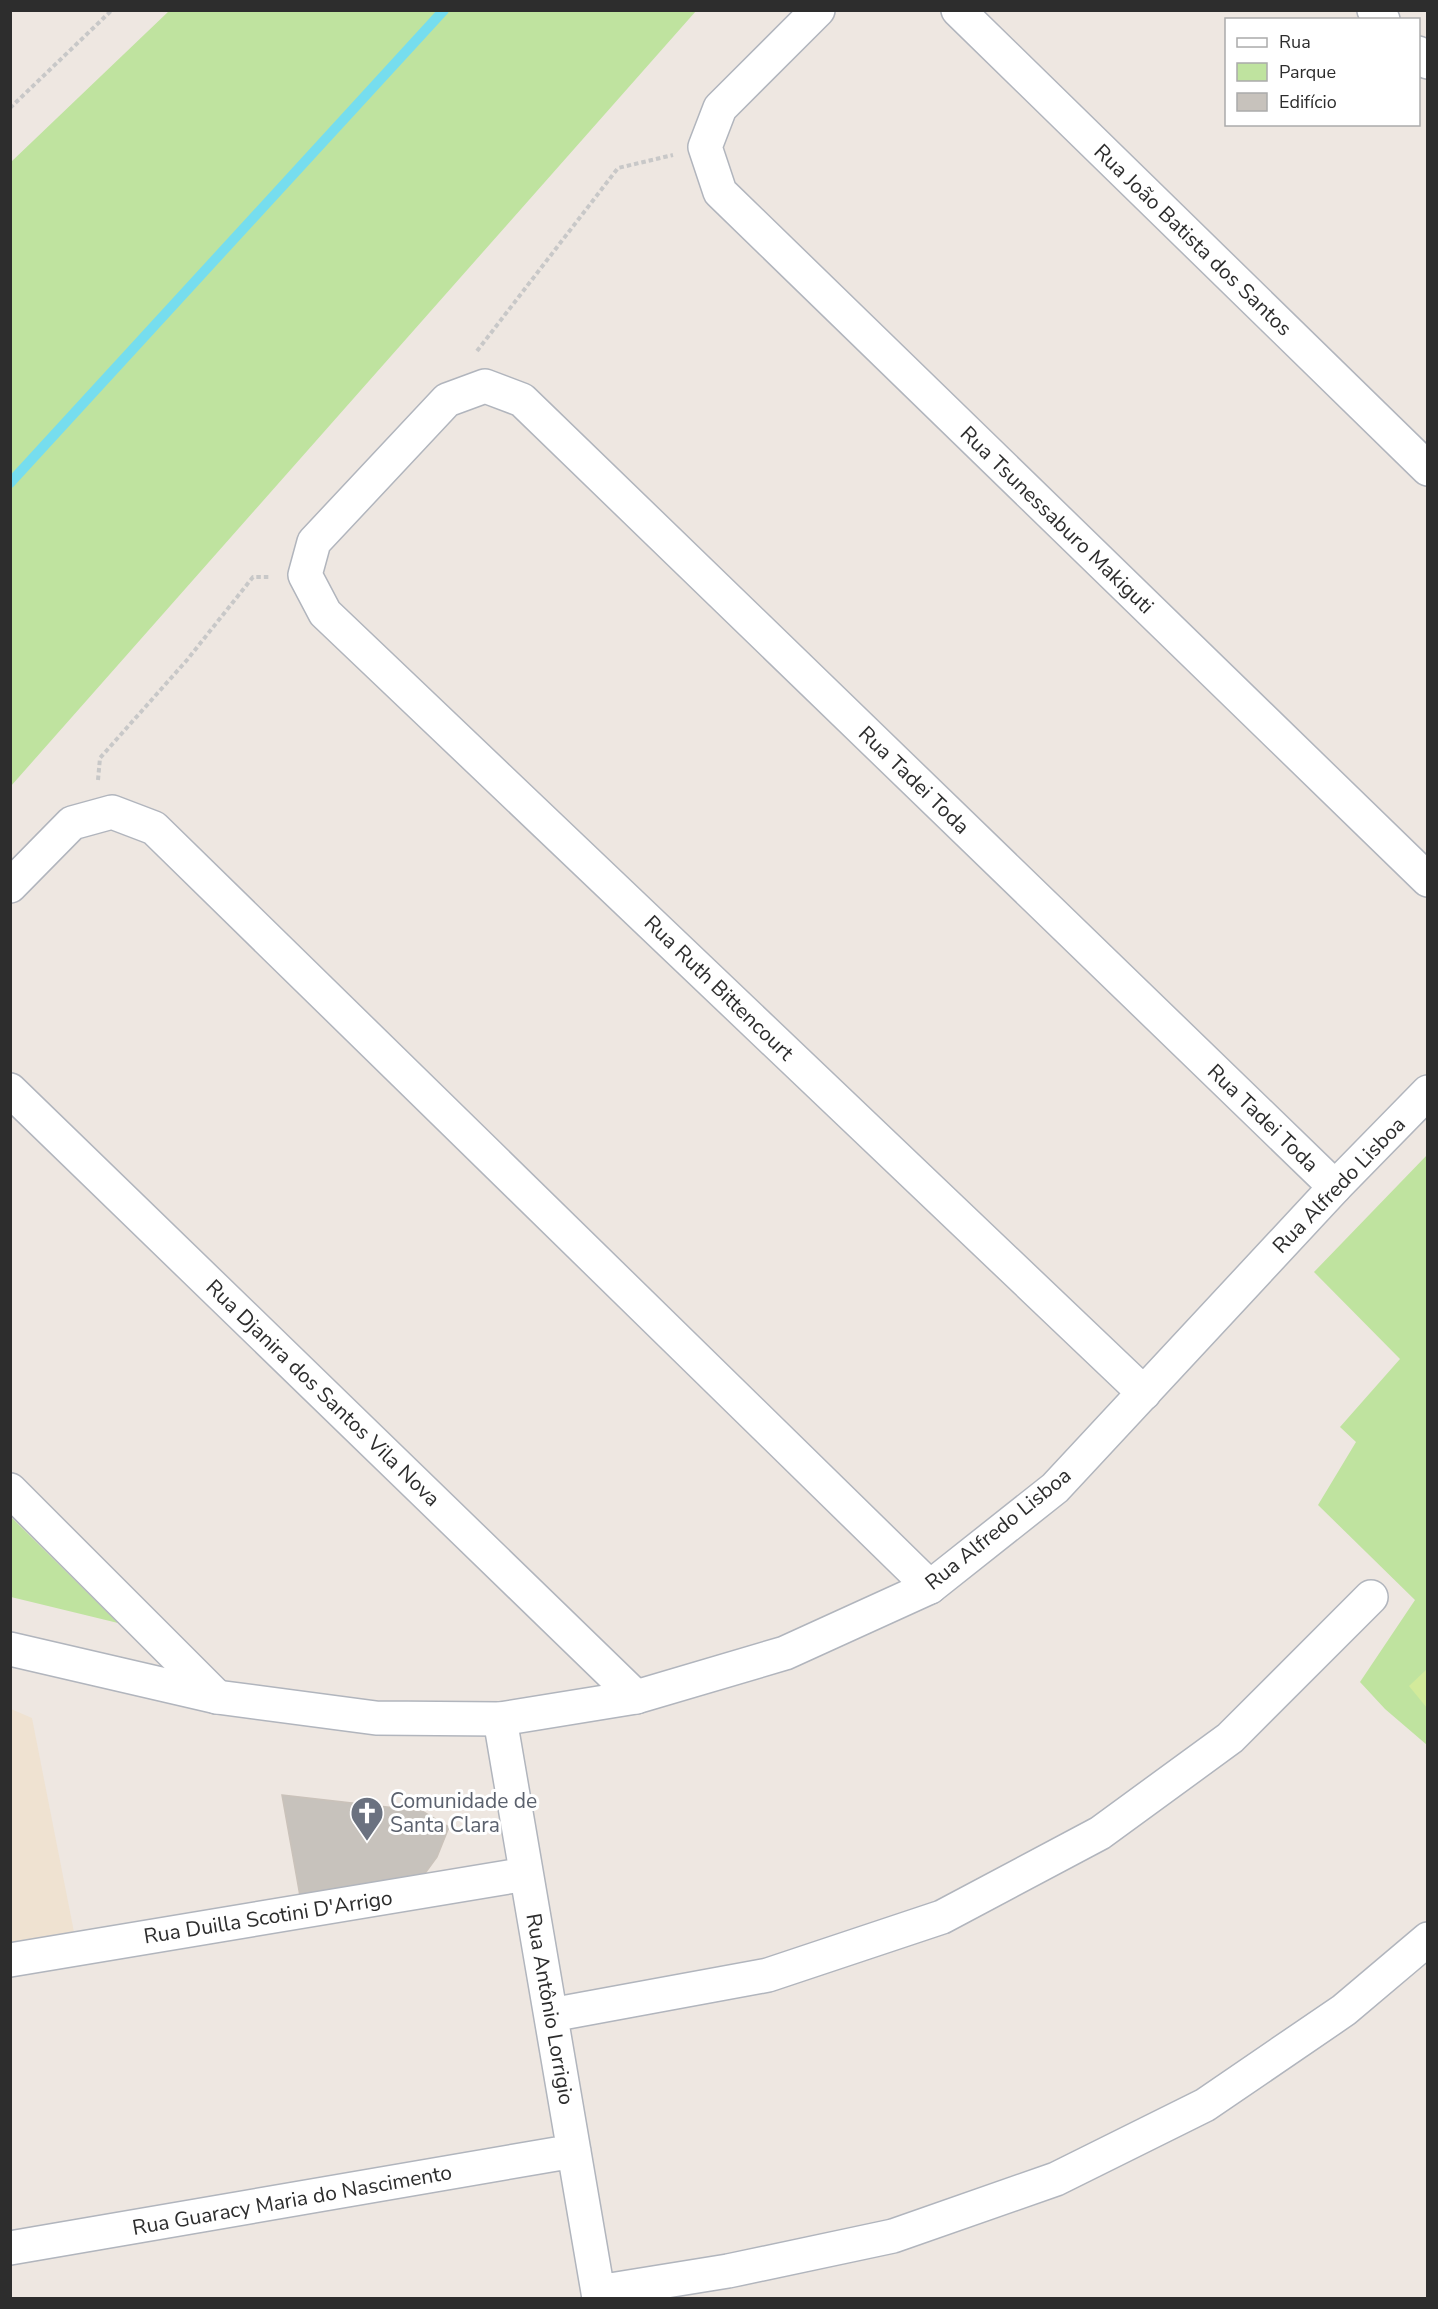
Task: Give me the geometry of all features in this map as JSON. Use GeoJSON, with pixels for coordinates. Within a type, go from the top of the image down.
{"type":"FeatureCollection","features":[{"type":"Feature","properties":{"kind":"street"},"geometry":{"type":"LineString","coordinates":[[705,147],[720,108],[818,10]]}},
{"type":"Feature","properties":{"kind":"street","name":"Rua João Batista dos Santos"},"geometry":{"type":"LineString","coordinates":[[958,10],[1428,470]]}},
{"type":"Feature","properties":{"kind":"street","name":"Rua Tsunessaburo Makiguti"},"geometry":{"type":"LineString","coordinates":[[705,147],[720,192],[1428,880]]}},
{"type":"Feature","properties":{"kind":"street"},"geometry":{"type":"LineString","coordinates":[[305,575],[314,542],[447,400],[485,386]]}},
{"type":"Feature","properties":{"kind":"street","name":"Rua Tadei Toda"},"geometry":{"type":"LineString","coordinates":[[485,386],[522,400],[1335,1188]]}},
{"type":"Feature","properties":{"kind":"street","name":"Rua Ruth Bittencourt"},"geometry":{"type":"LineString","coordinates":[[305,575],[326,613],[1144,1393]]}},
{"type":"Feature","properties":{"kind":"street"},"geometry":{"type":"LineString","coordinates":[[10,886],[72,823],[112,812],[154,828],[930,1587]]}},
{"type":"Feature","properties":{"kind":"street","name":"Rua Djanira dos Santos Vila Nova"},"geometry":{"type":"LineString","coordinates":[[10,1090],[636,1697]]}},
{"type":"Feature","properties":{"kind":"street","name":"Rua Alfredo Lisboa"},"geometry":{"type":"LineString","coordinates":[[10,1649],[217,1697],[376,1718],[500,1719],[636,1697],[785,1653],[930,1587],[1055,1488],[1335,1188],[1428,1092]]}},
{"type":"Feature","properties":{"kind":"street"},"geometry":{"type":"LineString","coordinates":[[10,1490],[217,1697]]}},
{"type":"Feature","properties":{"kind":"street"},"geometry":{"type":"LineString","coordinates":[[551,2015],[768,1976],[942,1917],[1100,1833],[1230,1738],[1371,1597]]}},
{"type":"Feature","properties":{"kind":"street","name":"Rua Antônio Lorrigio"},"geometry":{"type":"LineString","coordinates":[[500,1719],[599,2295]]}},
{"type":"Feature","properties":{"kind":"street","name":"Rua Duilla Scotini D'Arrigo"},"geometry":{"type":"LineString","coordinates":[[10,1960],[526,1874]]}},
{"type":"Feature","properties":{"kind":"street"},"geometry":{"type":"LineString","coordinates":[[599,2295],[728,2271],[893,2236],[1056,2179],[1205,2105],[1344,2010],[1428,1939]]}},
{"type":"Feature","properties":{"kind":"street","name":"Rua Guaracy Maria do Nascimento"},"geometry":{"type":"LineString","coordinates":[[10,2248],[574,2151]]}},
{"type":"Feature","properties":{"kind":"path"},"geometry":{"type":"LineString","coordinates":[[10,108],[112,10]]}},
{"type":"Feature","properties":{"kind":"path"},"geometry":{"type":"LineString","coordinates":[[485,386],[474,354],[618,168],[705,147]]}},
{"type":"Feature","properties":{"kind":"path"},"geometry":{"type":"LineString","coordinates":[[95,817],[100,758],[187,660],[253,578],[305,575]]}},
{"type":"Feature","properties":{"kind":"path"},"geometry":{"type":"LineString","coordinates":[[1428,1456],[1426,1465],[1428,1472]]}},
{"type":"Feature","properties":{"kind":"shaded area"},"geometry":{"type":"Polygon","coordinates":[[[11,1709],[32,1718],[74,1932],[11,1942],[11,1709]]]}},
{"type":"Feature","properties":{"kind":"green space"},"geometry":{"type":"Polygon","coordinates":[[[169,11],[696,11],[11,786],[11,162],[169,11]]]}},
{"type":"Feature","properties":{"kind":"green space"},"geometry":{"type":"Polygon","coordinates":[[[1427,1155],[1427,1745],[1385,1709],[1360,1682],[1415,1600],[1318,1505],[1356,1442],[1340,1427],[1400,1359],[1314,1272],[1427,1155]]]}},
{"type":"Feature","properties":{"kind":"green space"},"geometry":{"type":"Polygon","coordinates":[[[11,1517],[118,1623],[11,1597],[11,1517]]]}},
{"type":"Feature","properties":{"kind":"green space"},"geometry":{"type":"Polygon","coordinates":[[[1427,1669],[1427,1708],[1409,1686],[1427,1669]]]}},
{"type":"Feature","properties":{"kind":"building","name":"Comunidade de Santa Clara"},"geometry":{"type":"Polygon","coordinates":[[[282,1795],[422,1811],[449,1827],[437,1857],[423,1876],[300,1896],[282,1795]]]}},
{"type":"Feature","properties":{"kind":"waterway"},"geometry":{"type":"LineString","coordinates":[[10,483],[444,10]]}},
{"type":"Feature","properties":{"kind":"place","name":"Comunidade de Santa Clara"},"geometry":{"type":"Point","coordinates":[367,1842]}}]}
